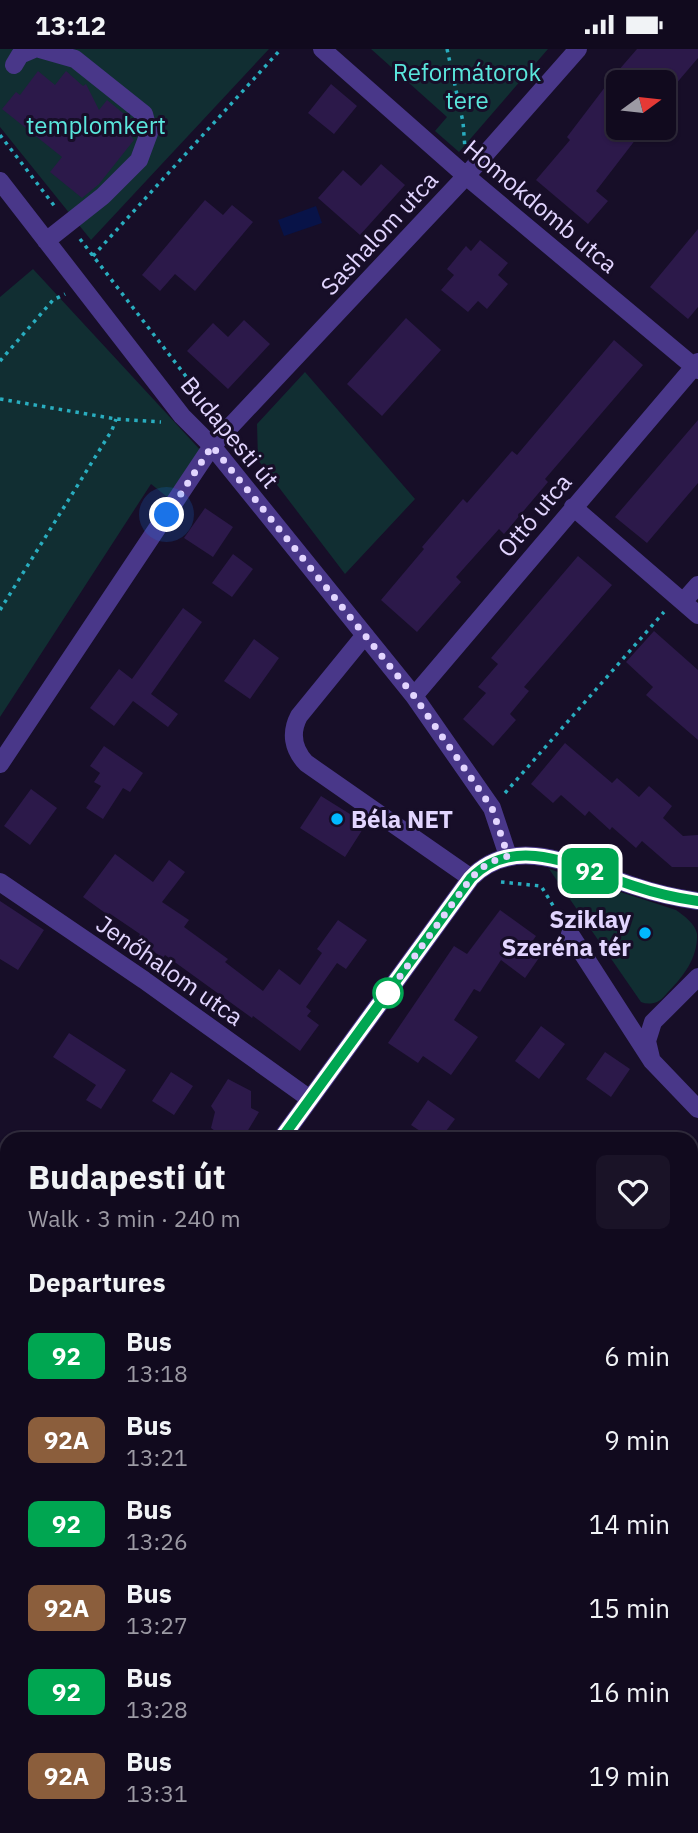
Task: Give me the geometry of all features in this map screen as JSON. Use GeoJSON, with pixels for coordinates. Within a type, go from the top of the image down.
{"type":"FeatureCollection","features":[{"type":"Feature","properties":{"kind":"street"},"geometry":{"type":"LineString","coordinates":[[14,65],[20,55],[34,49]]}},
{"type":"Feature","properties":{"kind":"street"},"geometry":{"type":"LineString","coordinates":[[40,49],[75,59],[144,114],[149,133],[139,160],[103,196],[46,241]]}},
{"type":"Feature","properties":{"kind":"street","name":"Homokdomb utca"},"geometry":{"type":"LineString","coordinates":[[322,49],[466,176],[696,366]]}},
{"type":"Feature","properties":{"kind":"street","name":"Sashalom utca"},"geometry":{"type":"LineString","coordinates":[[0,764],[212,446],[466,176],[578,49]]}},
{"type":"Feature","properties":{"kind":"street","name":"Budapesti út"},"geometry":{"type":"LineString","coordinates":[[0,181],[183,417],[212,446],[414,696],[492,808],[514,856]]}},
{"type":"Feature","properties":{"kind":"street","name":"Ottó utca"},"geometry":{"type":"LineString","coordinates":[[414,696],[573,506],[696,366]]}},
{"type":"Feature","properties":{"kind":"street"},"geometry":{"type":"LineString","coordinates":[[573,506],[698,615]]}},
{"type":"Feature","properties":{"kind":"street"},"geometry":{"type":"LineString","coordinates":[[680,600],[698,585]]}},
{"type":"Feature","properties":{"kind":"street"},"geometry":{"type":"LineString","coordinates":[[365,635],[299,716],[293,731],[293,740],[299,755],[306,763],[471,878]]}},
{"type":"Feature","properties":{"kind":"street"},"geometry":{"type":"LineString","coordinates":[[286,1132],[471,878],[488,863],[514,856],[564,862],[634,886],[698,901]]}},
{"type":"Feature","properties":{"kind":"street","name":"Jenőhalom utca"},"geometry":{"type":"LineString","coordinates":[[0,882],[144,980],[310,1099]]}},
{"type":"Feature","properties":{"kind":"street"},"geometry":{"type":"LineString","coordinates":[[570,935],[652,1061],[698,1109]]}},
{"type":"Feature","properties":{"kind":"street"},"geometry":{"type":"LineString","coordinates":[[652,1061],[647,1041],[653,1022],[698,977]]}},
{"type":"Feature","properties":{"kind":"path"},"geometry":{"type":"LineString","coordinates":[[93,256],[281,49]]}},
{"type":"Feature","properties":{"kind":"path"},"geometry":{"type":"LineString","coordinates":[[447,49],[463,123],[466,176]]}},
{"type":"Feature","properties":{"kind":"path"},"geometry":{"type":"LineString","coordinates":[[0,135],[205,401]]}},
{"type":"Feature","properties":{"kind":"path"},"geometry":{"type":"LineString","coordinates":[[0,361],[53,300],[82,285]]}},
{"type":"Feature","properties":{"kind":"path"},"geometry":{"type":"LineString","coordinates":[[0,399],[116,418],[170,423],[183,417]]}},
{"type":"Feature","properties":{"kind":"path"},"geometry":{"type":"LineString","coordinates":[[0,610],[112,431],[116,418]]}},
{"type":"Feature","properties":{"kind":"path"},"geometry":{"type":"LineString","coordinates":[[492,808],[680,600]]}},
{"type":"Feature","properties":{"kind":"path"},"geometry":{"type":"LineString","coordinates":[[471,878],[541,886],[570,935]]}},
{"type":"Feature","properties":{"kind":"green space","name":"templomkert"},"geometry":{"type":"Polygon","coordinates":[[[0,49],[269,49],[91,240],[0,127],[0,49]]]}},
{"type":"Feature","properties":{"kind":"green space","name":"Reformátorok tere"},"geometry":{"type":"Polygon","coordinates":[[[371,49],[548,49],[459,152],[435,131],[447,117],[371,49]]]}},
{"type":"Feature","properties":{"kind":"green space"},"geometry":{"type":"Polygon","coordinates":[[[33,269],[204,454],[171,500],[151,484],[0,717],[0,297],[33,269]]]}},
{"type":"Feature","properties":{"kind":"green space"},"geometry":{"type":"Polygon","coordinates":[[[305,372],[415,499],[345,574],[258,460],[257,424],[305,372]]]}},
{"type":"Feature","properties":{"kind":"green space","name":"Sziklay Szeréna tér"},"geometry":{"type":"Polygon","coordinates":[[[549,869],[676,910],[692,923],[697,934],[693,958],[680,979],[662,999],[653,1003],[641,1002],[549,869]]]}},
{"type":"Feature","properties":{"kind":"shaded area"},"geometry":{"type":"Polygon","coordinates":[[[316,206],[322,223],[284,236],[278,220],[316,206]]]}},
{"type":"Feature","properties":{"kind":"building"},"geometry":{"type":"Polygon","coordinates":[[[637,49],[698,49],[698,58],[676,84],[676,70],[619,70],[637,49]]]}},
{"type":"Feature","properties":{"kind":"building"},"geometry":{"type":"Polygon","coordinates":[[[38,71],[55,85],[66,71],[83,86],[86,84],[99,110],[107,100],[134,122],[136,129],[131,136],[134,140],[99,184],[82,198],[50,172],[62,157],[2,109],[16,92],[20,95],[38,71]]]}},
{"type":"Feature","properties":{"kind":"building"},"geometry":{"type":"Polygon","coordinates":[[[331,84],[357,106],[334,134],[308,113],[331,84]]]}},
{"type":"Feature","properties":{"kind":"building"},"geometry":{"type":"Polygon","coordinates":[[[606,86],[606,140],[635,140],[596,191],[608,201],[588,224],[536,180],[570,140],[567,137],[606,86]]]}},
{"type":"Feature","properties":{"kind":"building"},"geometry":{"type":"Polygon","coordinates":[[[381,164],[405,185],[360,235],[318,198],[343,170],[361,186],[381,164]]]}},
{"type":"Feature","properties":{"kind":"building"},"geometry":{"type":"Polygon","coordinates":[[[205,200],[223,215],[232,205],[253,222],[195,291],[175,274],[160,291],[142,275],[205,200]]]}},
{"type":"Feature","properties":{"kind":"building"},"geometry":{"type":"Polygon","coordinates":[[[698,229],[698,307],[688,319],[650,287],[698,229]]]}},
{"type":"Feature","properties":{"kind":"building"},"geometry":{"type":"Polygon","coordinates":[[[480,240],[508,263],[498,275],[508,284],[487,309],[478,301],[468,312],[441,290],[454,275],[447,269],[466,246],[471,251],[480,240]]]}},
{"type":"Feature","properties":{"kind":"building"},"geometry":{"type":"Polygon","coordinates":[[[406,318],[441,350],[382,416],[347,384],[406,318]]]}},
{"type":"Feature","properties":{"kind":"building"},"geometry":{"type":"Polygon","coordinates":[[[244,320],[270,344],[228,389],[187,351],[213,323],[228,337],[244,320]]]}},
{"type":"Feature","properties":{"kind":"building"},"geometry":{"type":"Polygon","coordinates":[[[614,340],[643,365],[545,479],[548,482],[504,534],[499,529],[456,577],[461,582],[417,632],[381,600],[463,499],[467,503],[512,451],[517,455],[614,340]]]}},
{"type":"Feature","properties":{"kind":"building"},"geometry":{"type":"Polygon","coordinates":[[[698,420],[698,483],[647,543],[615,517],[698,420]]]}},
{"type":"Feature","properties":{"kind":"building"},"geometry":{"type":"Polygon","coordinates":[[[205,508],[233,527],[213,557],[184,538],[205,508]]]}},
{"type":"Feature","properties":{"kind":"building"},"geometry":{"type":"Polygon","coordinates":[[[233,554],[253,569],[232,597],[212,583],[233,554]]]}},
{"type":"Feature","properties":{"kind":"building"},"geometry":{"type":"Polygon","coordinates":[[[578,556],[612,585],[524,687],[529,691],[510,714],[516,720],[493,746],[463,719],[486,693],[478,687],[498,664],[491,658],[578,556]]]}},
{"type":"Feature","properties":{"kind":"building"},"geometry":{"type":"Polygon","coordinates":[[[183,608],[202,622],[151,694],[178,714],[168,727],[133,701],[114,726],[90,708],[119,669],[132,679],[183,608]]]}},
{"type":"Feature","properties":{"kind":"building"},"geometry":{"type":"Polygon","coordinates":[[[654,631],[698,670],[698,740],[646,695],[653,687],[626,662],[654,631]]]}},
{"type":"Feature","properties":{"kind":"building"},"geometry":{"type":"Polygon","coordinates":[[[254,639],[279,658],[250,699],[224,681],[254,639]]]}},
{"type":"Feature","properties":{"kind":"building"},"geometry":{"type":"Polygon","coordinates":[[[565,743],[612,783],[617,778],[639,797],[649,786],[672,806],[663,818],[683,836],[698,835],[698,867],[672,867],[642,841],[636,848],[589,811],[585,816],[561,795],[553,803],[531,784],[565,743]]]}},
{"type":"Feature","properties":{"kind":"building"},"geometry":{"type":"Polygon","coordinates":[[[104,746],[143,773],[130,792],[123,788],[103,819],[86,808],[101,786],[94,782],[100,773],[90,766],[104,746]]]}},
{"type":"Feature","properties":{"kind":"building"},"geometry":{"type":"Polygon","coordinates":[[[31,789],[57,808],[30,845],[4,826],[31,789]]]}},
{"type":"Feature","properties":{"kind":"building"},"geometry":{"type":"Polygon","coordinates":[[[321,796],[366,824],[345,857],[300,828],[321,796]]]}},
{"type":"Feature","properties":{"kind":"building"},"geometry":{"type":"Polygon","coordinates":[[[115,854],[153,882],[169,860],[185,872],[162,902],[189,920],[184,927],[228,959],[225,962],[263,991],[279,969],[300,985],[322,953],[317,949],[338,920],[367,940],[346,969],[337,963],[306,1007],[311,1011],[307,1016],[319,1025],[300,1051],[165,955],[163,958],[137,940],[140,934],[83,897],[115,854]]]}},
{"type":"Feature","properties":{"kind":"building"},"geometry":{"type":"Polygon","coordinates":[[[0,901],[44,930],[18,970],[0,959],[0,901]]]}},
{"type":"Feature","properties":{"kind":"building"},"geometry":{"type":"Polygon","coordinates":[[[500,910],[536,936],[529,946],[541,955],[525,978],[501,960],[480,992],[474,989],[454,1020],[478,1037],[451,1075],[423,1056],[418,1063],[388,1043],[454,946],[467,954],[500,910]]]}},
{"type":"Feature","properties":{"kind":"building"},"geometry":{"type":"Polygon","coordinates":[[[541,1026],[565,1044],[539,1079],[515,1061],[541,1026]]]}},
{"type":"Feature","properties":{"kind":"building"},"geometry":{"type":"Polygon","coordinates":[[[69,1033],[126,1070],[101,1109],[86,1100],[96,1085],[53,1057],[69,1033]]]}},
{"type":"Feature","properties":{"kind":"building"},"geometry":{"type":"Polygon","coordinates":[[[605,1052],[630,1069],[611,1097],[586,1079],[605,1052]]]}},
{"type":"Feature","properties":{"kind":"building"},"geometry":{"type":"Polygon","coordinates":[[[171,1072],[193,1086],[174,1115],[152,1101],[171,1072]]]}},
{"type":"Feature","properties":{"kind":"building"},"geometry":{"type":"Polygon","coordinates":[[[228,1079],[251,1091],[251,1108],[259,1112],[247,1132],[216,1132],[211,1128],[215,1112],[211,1106],[228,1079]]]}},
{"type":"Feature","properties":{"kind":"building"},"geometry":{"type":"Polygon","coordinates":[[[428,1100],[455,1119],[445,1132],[422,1132],[411,1125],[428,1100]]]}},
{"type":"Feature","properties":{"kind":"bus line","name":"92"},"geometry":{"type":"LineString","coordinates":[[286,1132],[471,878],[488,863],[508,856],[533,856],[564,862],[670,896],[698,901]]}},
{"type":"Feature","properties":{"kind":"place","name":"Béla NET"},"geometry":{"type":"Point","coordinates":[337,819]}},
{"type":"Feature","properties":{"kind":"place","name":"Sziklay Szeréna tér"},"geometry":{"type":"Point","coordinates":[645,933]}},
{"type":"Feature","properties":{"kind":"route"},"geometry":{"type":"LineString","coordinates":[[167,515],[212,446],[414,696],[492,808],[508,856],[488,863],[478,870],[388,993]]}}]}
